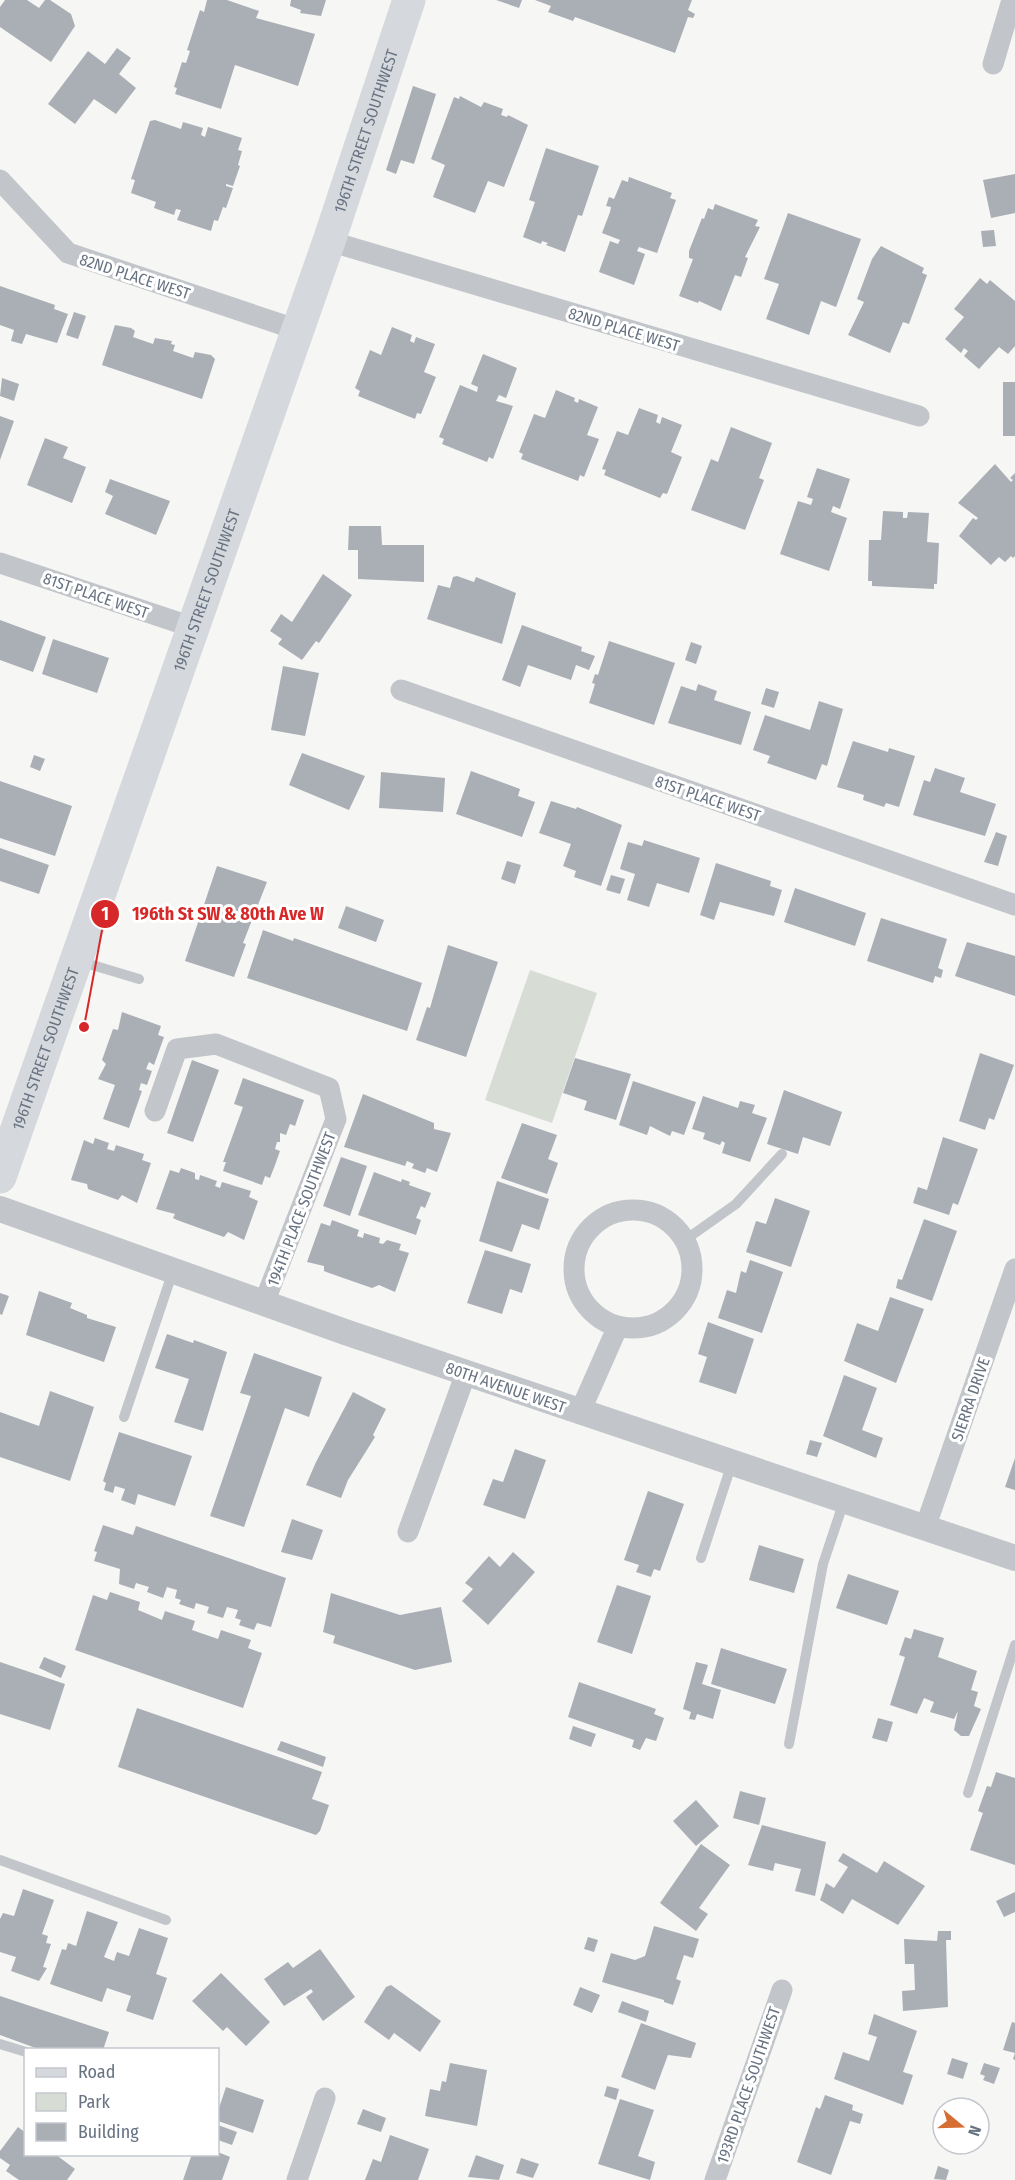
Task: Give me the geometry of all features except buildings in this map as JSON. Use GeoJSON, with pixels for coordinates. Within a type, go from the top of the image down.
{"type":"FeatureCollection","features":[{"type":"Feature","properties":{"kind":"main road","name":"196TH STREET SOUTHWEST"},"geometry":{"type":"LineString","coordinates":[[0,1177],[329,241],[409,0]]}},
{"type":"Feature","properties":{"kind":"street"},"geometry":{"type":"LineString","coordinates":[[993,64],[1012,0]]}},
{"type":"Feature","properties":{"kind":"street","name":"82ND PLACE WEST"},"geometry":{"type":"LineString","coordinates":[[0,180],[68,254],[298,330]]}},
{"type":"Feature","properties":{"kind":"street","name":"82ND PLACE WEST"},"geometry":{"type":"LineString","coordinates":[[329,241],[919,416]]}},
{"type":"Feature","properties":{"kind":"street","name":"81ST PLACE WEST"},"geometry":{"type":"LineString","coordinates":[[0,563],[192,627]]}},
{"type":"Feature","properties":{"kind":"street","name":"81ST PLACE WEST"},"geometry":{"type":"LineString","coordinates":[[401,690],[1015,905]]}},
{"type":"Feature","properties":{"kind":"street","name":"194TH PLACE SOUTHWEST"},"geometry":{"type":"LineString","coordinates":[[155,1111],[177,1049],[216,1044],[329,1088],[336,1119],[264,1303]]}},
{"type":"Feature","properties":{"kind":"street","name":"80TH AVENUE WEST"},"geometry":{"type":"LineString","coordinates":[[0,1209],[466,1373],[1015,1558]]}},
{"type":"Feature","properties":{"kind":"street"},"geometry":{"type":"LineString","coordinates":[[638,1209],[657,1214],[673,1225],[685,1240],[692,1258],[692,1278],[686,1297],[674,1313],[657,1324],[638,1328],[618,1326],[600,1319],[586,1305],[577,1288],[574,1269],[577,1250],[586,1232],[601,1219],[618,1211],[638,1209]]}},
{"type":"Feature","properties":{"kind":"street","name":"SIERRA DRIVE"},"geometry":{"type":"LineString","coordinates":[[925,1528],[1015,1269]]}},
{"type":"Feature","properties":{"kind":"street"},"geometry":{"type":"LineString","coordinates":[[580,1412],[618,1326]]}},
{"type":"Feature","properties":{"kind":"street"},"geometry":{"type":"LineString","coordinates":[[408,1532],[466,1373]]}},
{"type":"Feature","properties":{"kind":"street","name":"193RD PLACE SOUTHWEST"},"geometry":{"type":"LineString","coordinates":[[715,2180],[782,1990]]}},
{"type":"Feature","properties":{"kind":"street"},"geometry":{"type":"LineString","coordinates":[[297,2180],[325,2098]]}},
{"type":"Feature","properties":{"kind":"lane"},"geometry":{"type":"LineString","coordinates":[[76,960],[139,979]]}},
{"type":"Feature","properties":{"kind":"lane"},"geometry":{"type":"LineString","coordinates":[[685,1240],[736,1204],[782,1154]]}},
{"type":"Feature","properties":{"kind":"lane"},"geometry":{"type":"LineString","coordinates":[[124,1417],[173,1271]]}},
{"type":"Feature","properties":{"kind":"lane"},"geometry":{"type":"LineString","coordinates":[[701,1558],[732,1463]]}},
{"type":"Feature","properties":{"kind":"lane"},"geometry":{"type":"LineString","coordinates":[[789,1744],[824,1564],[844,1501]]}},
{"type":"Feature","properties":{"kind":"lane"},"geometry":{"type":"LineString","coordinates":[[968,1793],[1015,1645]]}},
{"type":"Feature","properties":{"kind":"lane"},"geometry":{"type":"LineString","coordinates":[[0,1860],[166,1920]]}},
{"type":"Feature","properties":{"kind":"lane"},"geometry":{"type":"LineString","coordinates":[[0,2044],[24,2051]]}},
{"type":"Feature","properties":{"kind":"green space"},"geometry":{"type":"Polygon","coordinates":[[[530,970],[597,993],[552,1123],[485,1100],[530,970]]]}},
{"type":"Feature","properties":{"kind":"place","name":"196th St SW & 80th Ave W"},"geometry":{"type":"Point","coordinates":[84,1027]}}]}
